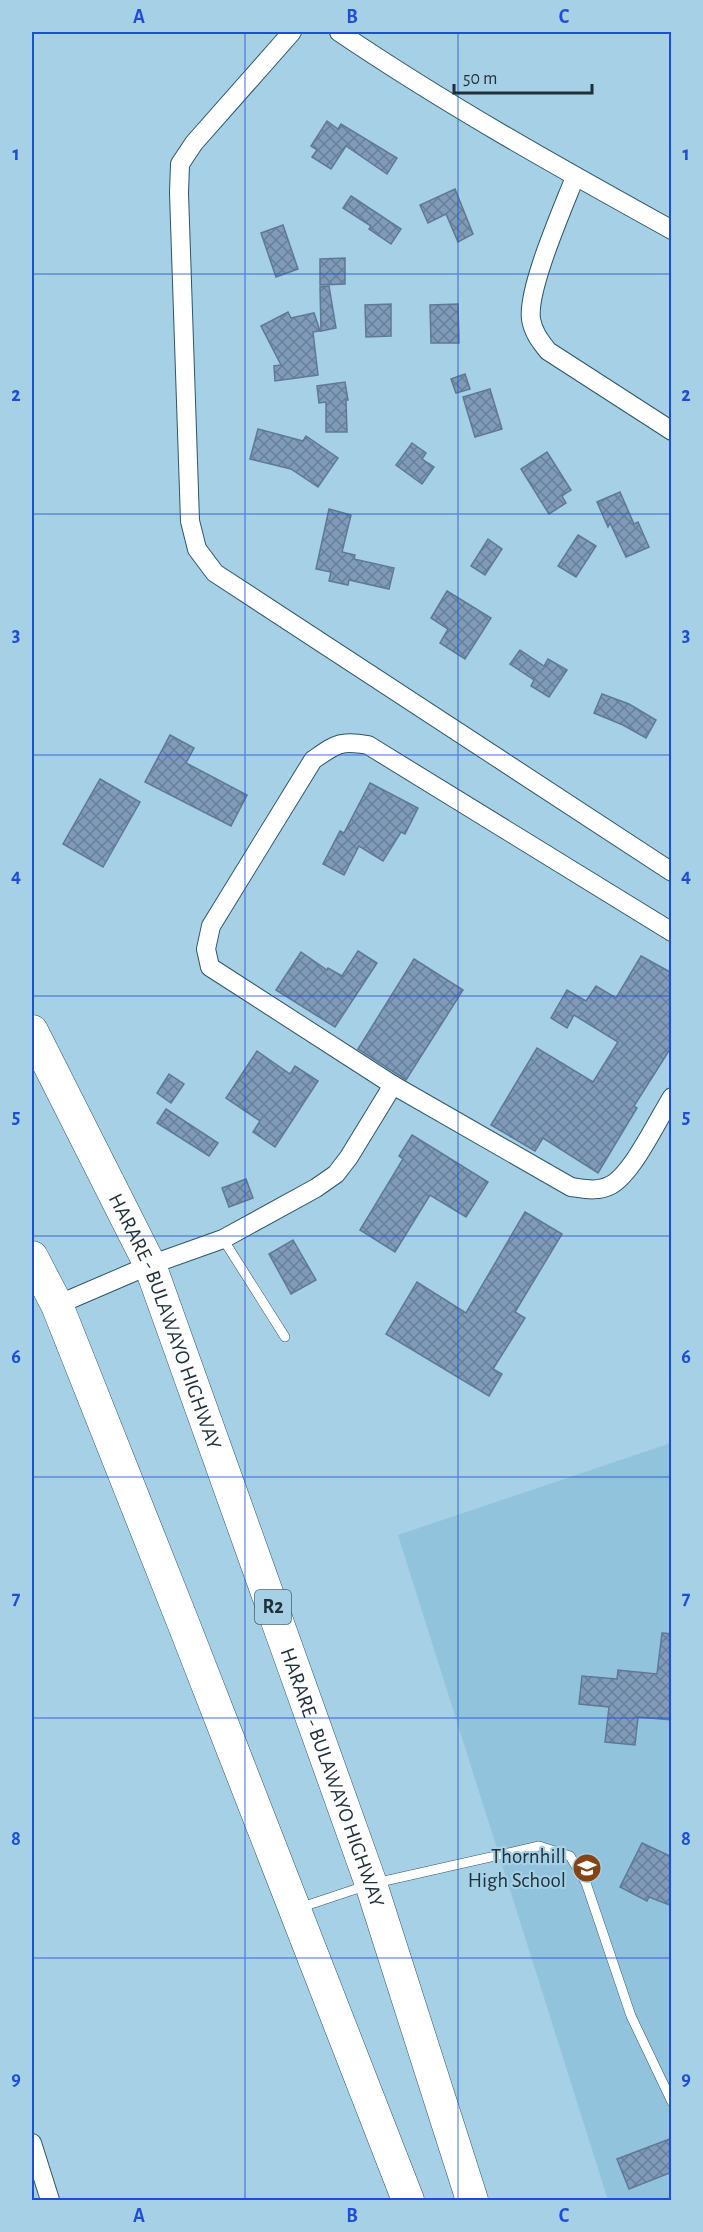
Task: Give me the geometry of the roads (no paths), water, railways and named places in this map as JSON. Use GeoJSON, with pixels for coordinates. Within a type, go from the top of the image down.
{"type":"FeatureCollection","features":[{"type":"Feature","properties":{"kind":"highway","name":"HARARE - BULAWAYO HIGHWAY"},"geometry":{"type":"LineString","coordinates":[[32,1030],[150,1265],[371,1884],[472,2200]]}},
{"type":"Feature","properties":{"kind":"highway"},"geometry":{"type":"LineString","coordinates":[[32,1257],[57,1305],[408,2200]]}},
{"type":"Feature","properties":{"kind":"street"},"geometry":{"type":"LineString","coordinates":[[292,32],[194,143],[180,164],[179,193],[190,522],[197,549],[215,573],[672,872]]}},
{"type":"Feature","properties":{"kind":"street"},"geometry":{"type":"LineString","coordinates":[[339,32],[406,77],[511,141],[672,230]]}},
{"type":"Feature","properties":{"kind":"street"},"geometry":{"type":"LineString","coordinates":[[575,177],[538,276],[531,317],[537,337],[548,351],[672,431]]}},
{"type":"Feature","properties":{"kind":"street"},"geometry":{"type":"LineString","coordinates":[[672,932],[368,745],[348,742],[333,746],[313,760],[211,926],[206,949],[210,967],[393,1085],[571,1187],[591,1191],[612,1185],[628,1170],[672,1097]]}},
{"type":"Feature","properties":{"kind":"street"},"geometry":{"type":"LineString","coordinates":[[57,1305],[150,1265],[223,1239],[316,1188],[336,1174],[350,1157],[393,1085]]}},
{"type":"Feature","properties":{"kind":"street"},"geometry":{"type":"LineString","coordinates":[[32,2143],[50,2200]]}},
{"type":"Feature","properties":{"kind":"lane"},"geometry":{"type":"LineString","coordinates":[[223,1239],[285,1337]]}},
{"type":"Feature","properties":{"kind":"lane"},"geometry":{"type":"LineString","coordinates":[[294,1910],[371,1884],[539,1846],[570,1856],[586,1883],[631,2016],[672,2102]]}},
{"type":"Feature","properties":{"kind":"place","name":"Thornhill High School"},"geometry":{"type":"Point","coordinates":[587,1868]}}]}
